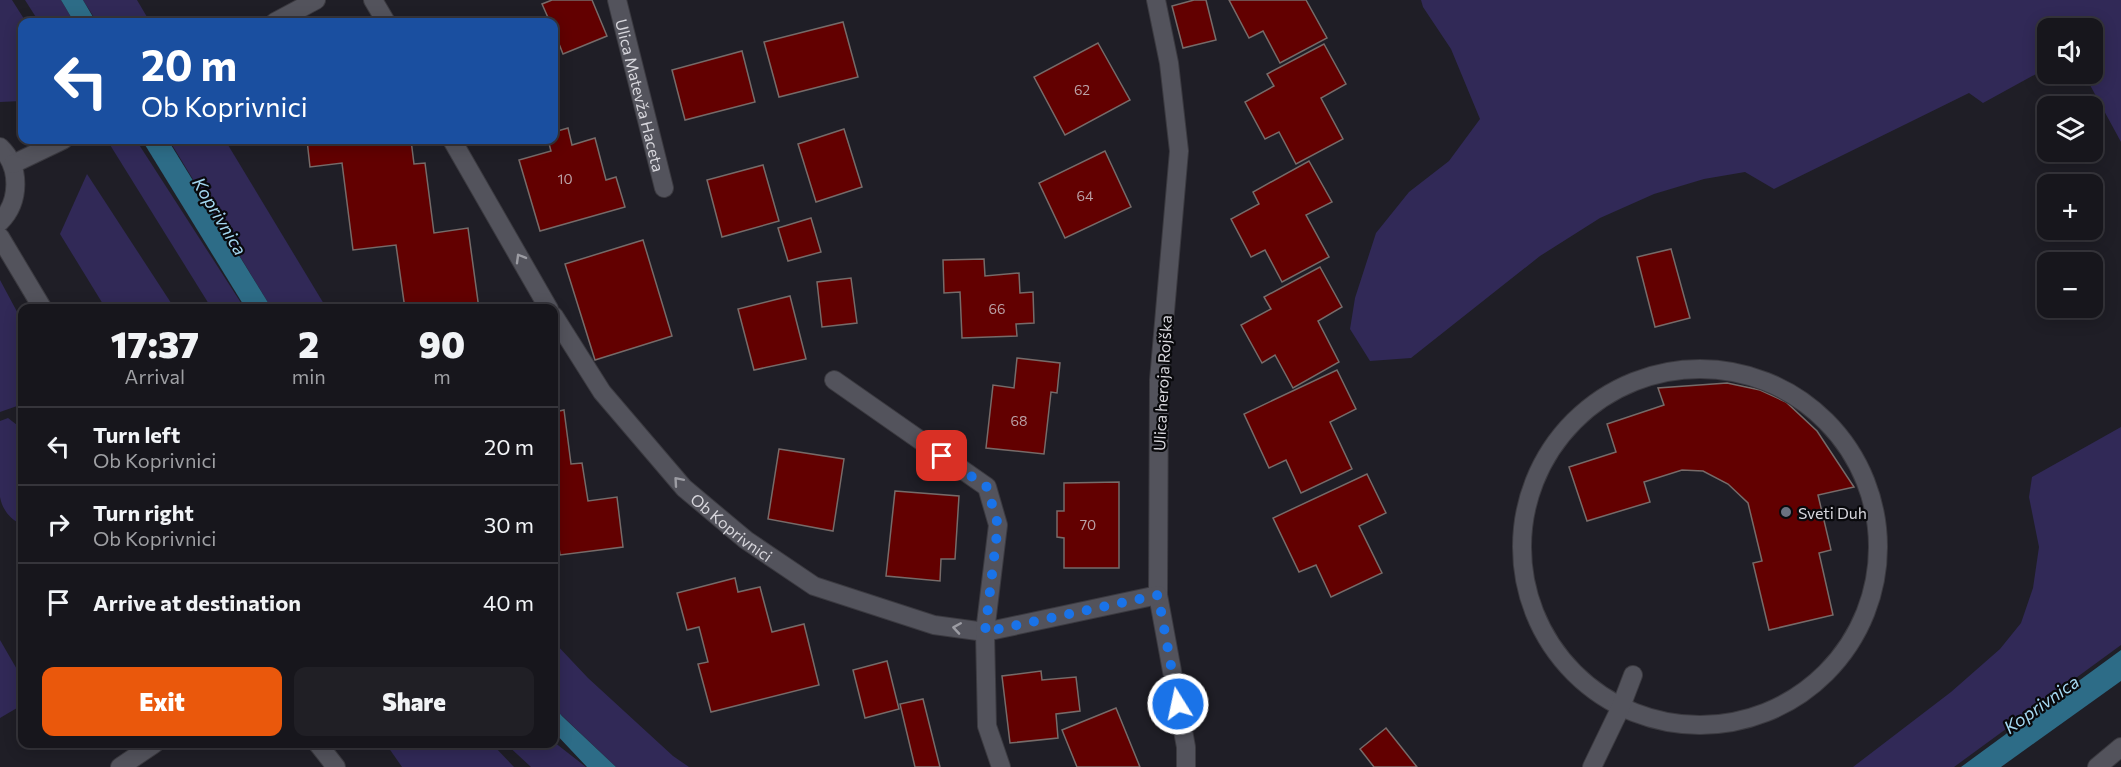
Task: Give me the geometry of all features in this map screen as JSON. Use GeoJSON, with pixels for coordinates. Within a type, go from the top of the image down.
{"type":"FeatureCollection","features":[{"type":"Feature","properties":{"kind":"street"},"geometry":{"type":"LineString","coordinates":[[282,18],[316,0]]}},
{"type":"Feature","properties":{"kind":"street"},"geometry":{"type":"LineString","coordinates":[[373,0],[384,18]]}},
{"type":"Feature","properties":{"kind":"street","name":"Ulica Matevža Haceta"},"geometry":{"type":"LineString","coordinates":[[616,0],[664,188]]}},
{"type":"Feature","properties":{"kind":"street","name":"Ulica heroja Rojška"},"geometry":{"type":"LineString","coordinates":[[1156,0],[1169,63],[1179,151],[1159,380],[1158,595],[1186,747],[1186,767]]}},
{"type":"Feature","properties":{"kind":"street"},"geometry":{"type":"LineString","coordinates":[[13,164],[55,144]]}},
{"type":"Feature","properties":{"kind":"street"},"geometry":{"type":"LineString","coordinates":[[454,144],[546,304]]}},
{"type":"Feature","properties":{"kind":"street"},"geometry":{"type":"LineString","coordinates":[[0,147],[13,164],[16,182],[14,199],[0,222]]}},
{"type":"Feature","properties":{"kind":"street"},"geometry":{"type":"LineString","coordinates":[[0,237],[41,304]]}},
{"type":"Feature","properties":{"kind":"street","name":"Ob Koprivnici"},"geometry":{"type":"LineString","coordinates":[[558,322],[602,392],[684,488],[746,540],[814,586],[934,624],[985,632],[1158,595]]}},
{"type":"Feature","properties":{"kind":"street"},"geometry":{"type":"LineString","coordinates":[[1713,367],[1780,386],[1836,429],[1871,490],[1880,560],[1862,628],[1819,684],[1758,719],[1688,727],[1620,709],[1564,666],[1530,605],[1521,535],[1539,467],[1582,411],[1643,376],[1713,367]]}},
{"type":"Feature","properties":{"kind":"street"},"geometry":{"type":"LineString","coordinates":[[834,380],[987,487],[998,525],[985,632],[987,726],[1001,767]]}},
{"type":"Feature","properties":{"kind":"street"},"geometry":{"type":"LineString","coordinates":[[1592,767],[1620,709],[1633,675]]}},
{"type":"Feature","properties":{"kind":"street"},"geometry":{"type":"LineString","coordinates":[[2097,767],[2121,747]]}},
{"type":"Feature","properties":{"kind":"street"},"geometry":{"type":"LineString","coordinates":[[120,767],[148,748]]}},
{"type":"Feature","properties":{"kind":"street"},"geometry":{"type":"LineString","coordinates":[[321,748],[336,767]]}},
{"type":"Feature","properties":{"kind":"shaded area"},"geometry":{"type":"Polygon","coordinates":[[[0,0],[12,0],[23,18],[18,18],[18,101],[0,102],[0,0]]]}},
{"type":"Feature","properties":{"kind":"shaded area"},"geometry":{"type":"Polygon","coordinates":[[[25,0],[61,0],[72,18],[36,18],[25,0]]]}},
{"type":"Feature","properties":{"kind":"shaded area"},"geometry":{"type":"Polygon","coordinates":[[[83,0],[137,0],[148,18],[94,18],[83,0]]]}},
{"type":"Feature","properties":{"kind":"shaded area"},"geometry":{"type":"Polygon","coordinates":[[[1421,0],[2121,0],[2121,142],[2103,109],[2103,96],[2096,96],[2089,84],[2103,84],[2103,18],[2037,18],[2037,73],[1983,103],[1969,93],[1774,189],[1745,172],[1704,179],[1654,194],[1600,218],[1540,256],[1411,358],[1370,361],[1350,329],[1355,298],[1376,233],[1409,192],[1449,161],[1480,119],[1451,49],[1423,7],[1421,0]]]}},
{"type":"Feature","properties":{"kind":"shaded area"},"geometry":{"type":"Polygon","coordinates":[[[109,144],[139,144],[242,304],[209,304],[109,144]]]}},
{"type":"Feature","properties":{"kind":"shaded area"},"geometry":{"type":"Polygon","coordinates":[[[171,144],[227,144],[324,304],[269,304],[171,144]]]}},
{"type":"Feature","properties":{"kind":"shaded area"},"geometry":{"type":"Polygon","coordinates":[[[87,174],[172,304],[103,304],[60,234],[87,174]]]}},
{"type":"Feature","properties":{"kind":"shaded area"},"geometry":{"type":"Polygon","coordinates":[[[0,280],[18,314],[18,406],[0,412],[0,280]]]}},
{"type":"Feature","properties":{"kind":"shaded area"},"geometry":{"type":"Polygon","coordinates":[[[8,418],[18,425],[18,522],[8,514],[0,497],[0,421],[8,418]]]}},
{"type":"Feature","properties":{"kind":"shaded area"},"geometry":{"type":"Polygon","coordinates":[[[2121,427],[2121,645],[1954,767],[1853,767],[1951,692],[2000,649],[2021,623],[2033,588],[2039,547],[2029,497],[2032,477],[2121,427]]]}},
{"type":"Feature","properties":{"kind":"shaded area"},"geometry":{"type":"Polygon","coordinates":[[[0,640],[18,671],[18,707],[0,718],[0,640]]]}},
{"type":"Feature","properties":{"kind":"shaded area"},"geometry":{"type":"Polygon","coordinates":[[[558,646],[588,678],[673,756],[689,767],[616,767],[558,712],[558,646]]]}},
{"type":"Feature","properties":{"kind":"shaded area"},"geometry":{"type":"Polygon","coordinates":[[[558,745],[586,767],[531,767],[510,748],[558,748],[558,745]]]}},
{"type":"Feature","properties":{"kind":"shaded area"},"geometry":{"type":"Polygon","coordinates":[[[389,748],[496,748],[514,767],[402,767],[389,748]]]}},
{"type":"Feature","properties":{"kind":"water"},"geometry":{"type":"Polygon","coordinates":[[[61,0],[83,0],[94,18],[72,18],[61,0]]]}},
{"type":"Feature","properties":{"kind":"water"},"geometry":{"type":"Polygon","coordinates":[[[144,144],[170,144],[269,304],[243,304],[144,144]]]}},
{"type":"Feature","properties":{"kind":"water"},"geometry":{"type":"Polygon","coordinates":[[[2121,650],[2121,681],[2001,767],[1961,767],[2121,650]]]}},
{"type":"Feature","properties":{"kind":"water"},"geometry":{"type":"Polygon","coordinates":[[[558,712],[616,767],[587,767],[558,736],[558,712]]]}},
{"type":"Feature","properties":{"kind":"building"},"geometry":{"type":"Polygon","coordinates":[[[552,0],[592,0],[607,36],[563,54],[558,41],[558,18],[548,18],[542,4],[552,0]]]}},
{"type":"Feature","properties":{"kind":"building"},"geometry":{"type":"Polygon","coordinates":[[[1194,0],[1206,0],[1216,40],[1183,48],[1172,6],[1194,0]]]}},
{"type":"Feature","properties":{"kind":"building"},"geometry":{"type":"Polygon","coordinates":[[[1229,0],[1306,0],[1327,38],[1280,63],[1263,31],[1249,38],[1229,0]]]}},
{"type":"Feature","properties":{"kind":"building"},"geometry":{"type":"Polygon","coordinates":[[[843,22],[858,77],[779,97],[764,42],[843,22]]]}},
{"type":"Feature","properties":{"kind":"building"},"geometry":{"type":"Polygon","coordinates":[[[1098,43],[1130,100],[1065,135],[1034,77],[1098,43]]]}},
{"type":"Feature","properties":{"kind":"building"},"geometry":{"type":"Polygon","coordinates":[[[1324,44],[1346,84],[1321,98],[1343,139],[1296,164],[1279,132],[1265,139],[1245,102],[1274,86],[1267,74],[1324,44]]]}},
{"type":"Feature","properties":{"kind":"building"},"geometry":{"type":"Polygon","coordinates":[[[742,51],[755,102],[685,120],[672,70],[742,51]]]}},
{"type":"Feature","properties":{"kind":"building"},"geometry":{"type":"Polygon","coordinates":[[[568,128],[572,145],[595,138],[606,180],[616,177],[625,207],[540,231],[519,160],[551,151],[549,144],[558,144],[558,131],[568,128]]]}},
{"type":"Feature","properties":{"kind":"building"},"geometry":{"type":"Polygon","coordinates":[[[844,129],[862,187],[816,202],[798,144],[844,129]]]}},
{"type":"Feature","properties":{"kind":"building"},"geometry":{"type":"Polygon","coordinates":[[[307,144],[412,144],[414,164],[425,163],[434,233],[468,228],[478,304],[404,304],[396,245],[353,250],[342,163],[310,167],[307,144]]]}},
{"type":"Feature","properties":{"kind":"building"},"geometry":{"type":"Polygon","coordinates":[[[1105,151],[1131,207],[1065,238],[1039,183],[1105,151]]]}},
{"type":"Feature","properties":{"kind":"building"},"geometry":{"type":"Polygon","coordinates":[[[1309,161],[1332,202],[1306,215],[1329,257],[1282,282],[1265,250],[1251,257],[1231,219],[1259,204],[1253,192],[1309,161]]]}},
{"type":"Feature","properties":{"kind":"building"},"geometry":{"type":"Polygon","coordinates":[[[763,165],[779,221],[722,237],[707,180],[763,165]]]}},
{"type":"Feature","properties":{"kind":"building"},"geometry":{"type":"Polygon","coordinates":[[[811,218],[821,252],[788,261],[778,228],[811,218]]]}},
{"type":"Feature","properties":{"kind":"building"},"geometry":{"type":"Polygon","coordinates":[[[643,240],[672,336],[595,360],[565,264],[643,240]]]}},
{"type":"Feature","properties":{"kind":"building"},"geometry":{"type":"Polygon","coordinates":[[[1671,249],[1690,318],[1655,327],[1637,257],[1671,249]]]}},
{"type":"Feature","properties":{"kind":"building"},"geometry":{"type":"Polygon","coordinates":[[[984,259],[985,276],[1019,273],[1020,293],[1033,292],[1034,323],[1016,324],[1017,336],[962,338],[960,292],[944,293],[943,260],[984,259]]]}},
{"type":"Feature","properties":{"kind":"building"},"geometry":{"type":"Polygon","coordinates":[[[1320,267],[1342,307],[1318,321],[1339,362],[1293,388],[1275,355],[1262,363],[1241,325],[1271,309],[1264,297],[1320,267]]]}},
{"type":"Feature","properties":{"kind":"building"},"geometry":{"type":"Polygon","coordinates":[[[851,278],[857,323],[822,327],[817,282],[851,278]]]}},
{"type":"Feature","properties":{"kind":"building"},"geometry":{"type":"Polygon","coordinates":[[[790,296],[806,359],[754,370],[738,309],[790,296]]]}},
{"type":"Feature","properties":{"kind":"building"},"geometry":{"type":"Polygon","coordinates":[[[1017,358],[1060,363],[1057,393],[1051,392],[1044,454],[986,448],[993,385],[1014,388],[1017,358]]]}},
{"type":"Feature","properties":{"kind":"building"},"geometry":{"type":"Polygon","coordinates":[[[1337,370],[1356,409],[1330,422],[1352,469],[1301,493],[1286,460],[1269,468],[1244,414],[1337,370]]]}},
{"type":"Feature","properties":{"kind":"building","name":"Sveti Duh"},"geometry":{"type":"Polygon","coordinates":[[[1727,383],[1760,390],[1786,402],[1817,431],[1854,487],[1818,495],[1831,550],[1819,553],[1833,615],[1769,630],[1753,563],[1762,561],[1748,503],[1728,484],[1703,471],[1682,470],[1644,482],[1650,502],[1587,521],[1569,467],[1616,452],[1607,424],[1664,405],[1658,388],[1727,383]]]}},
{"type":"Feature","properties":{"kind":"building"},"geometry":{"type":"Polygon","coordinates":[[[564,410],[571,464],[582,463],[588,501],[617,497],[623,547],[560,555],[558,541],[558,411],[564,410]]]}},
{"type":"Feature","properties":{"kind":"building"},"geometry":{"type":"Polygon","coordinates":[[[779,449],[844,459],[833,531],[768,519],[779,449]]]}},
{"type":"Feature","properties":{"kind":"building"},"geometry":{"type":"Polygon","coordinates":[[[1367,474],[1386,513],[1359,526],[1382,573],[1331,597],[1316,565],[1299,572],[1273,518],[1367,474]]]}},
{"type":"Feature","properties":{"kind":"building"},"geometry":{"type":"Polygon","coordinates":[[[1119,482],[1119,568],[1064,568],[1064,538],[1057,537],[1057,511],[1064,511],[1064,483],[1119,482]]]}},
{"type":"Feature","properties":{"kind":"building"},"geometry":{"type":"Polygon","coordinates":[[[895,491],[959,496],[955,559],[941,559],[940,581],[886,576],[895,491]]]}},
{"type":"Feature","properties":{"kind":"building"},"geometry":{"type":"Polygon","coordinates":[[[735,578],[738,592],[760,587],[772,632],[804,624],[819,685],[711,712],[698,664],[708,662],[699,627],[687,630],[677,593],[735,578]]]}},
{"type":"Feature","properties":{"kind":"building"},"geometry":{"type":"Polygon","coordinates":[[[887,661],[899,709],[865,718],[853,670],[887,661]]]}},
{"type":"Feature","properties":{"kind":"building"},"geometry":{"type":"Polygon","coordinates":[[[1041,671],[1042,680],[1076,677],[1080,711],[1056,714],[1058,738],[1010,743],[1002,676],[1041,671]]]}},
{"type":"Feature","properties":{"kind":"building"},"geometry":{"type":"Polygon","coordinates":[[[923,699],[940,767],[915,767],[900,704],[923,699]]]}},
{"type":"Feature","properties":{"kind":"building"},"geometry":{"type":"Polygon","coordinates":[[[1116,708],[1140,767],[1077,767],[1062,730],[1116,708]]]}},
{"type":"Feature","properties":{"kind":"building"},"geometry":{"type":"Polygon","coordinates":[[[1386,728],[1417,767],[1374,767],[1360,749],[1386,728]]]}},
{"type":"Feature","properties":{"kind":"place","name":"Sveti Duh"},"geometry":{"type":"Point","coordinates":[1786,512]}},
{"type":"Feature","properties":{"kind":"route"},"geometry":{"type":"LineString","coordinates":[[942,456],[987,487],[998,525],[985,632],[1158,595],[1178,704]]}},
{"type":"Feature","properties":{"kind":"water label","name":"Koprivnica"},"geometry":{"type":"Point","coordinates":[220,216]}},
{"type":"Feature","properties":{"kind":"water label","name":"Koprivnica"},"geometry":{"type":"Point","coordinates":[2041,704]}}]}
